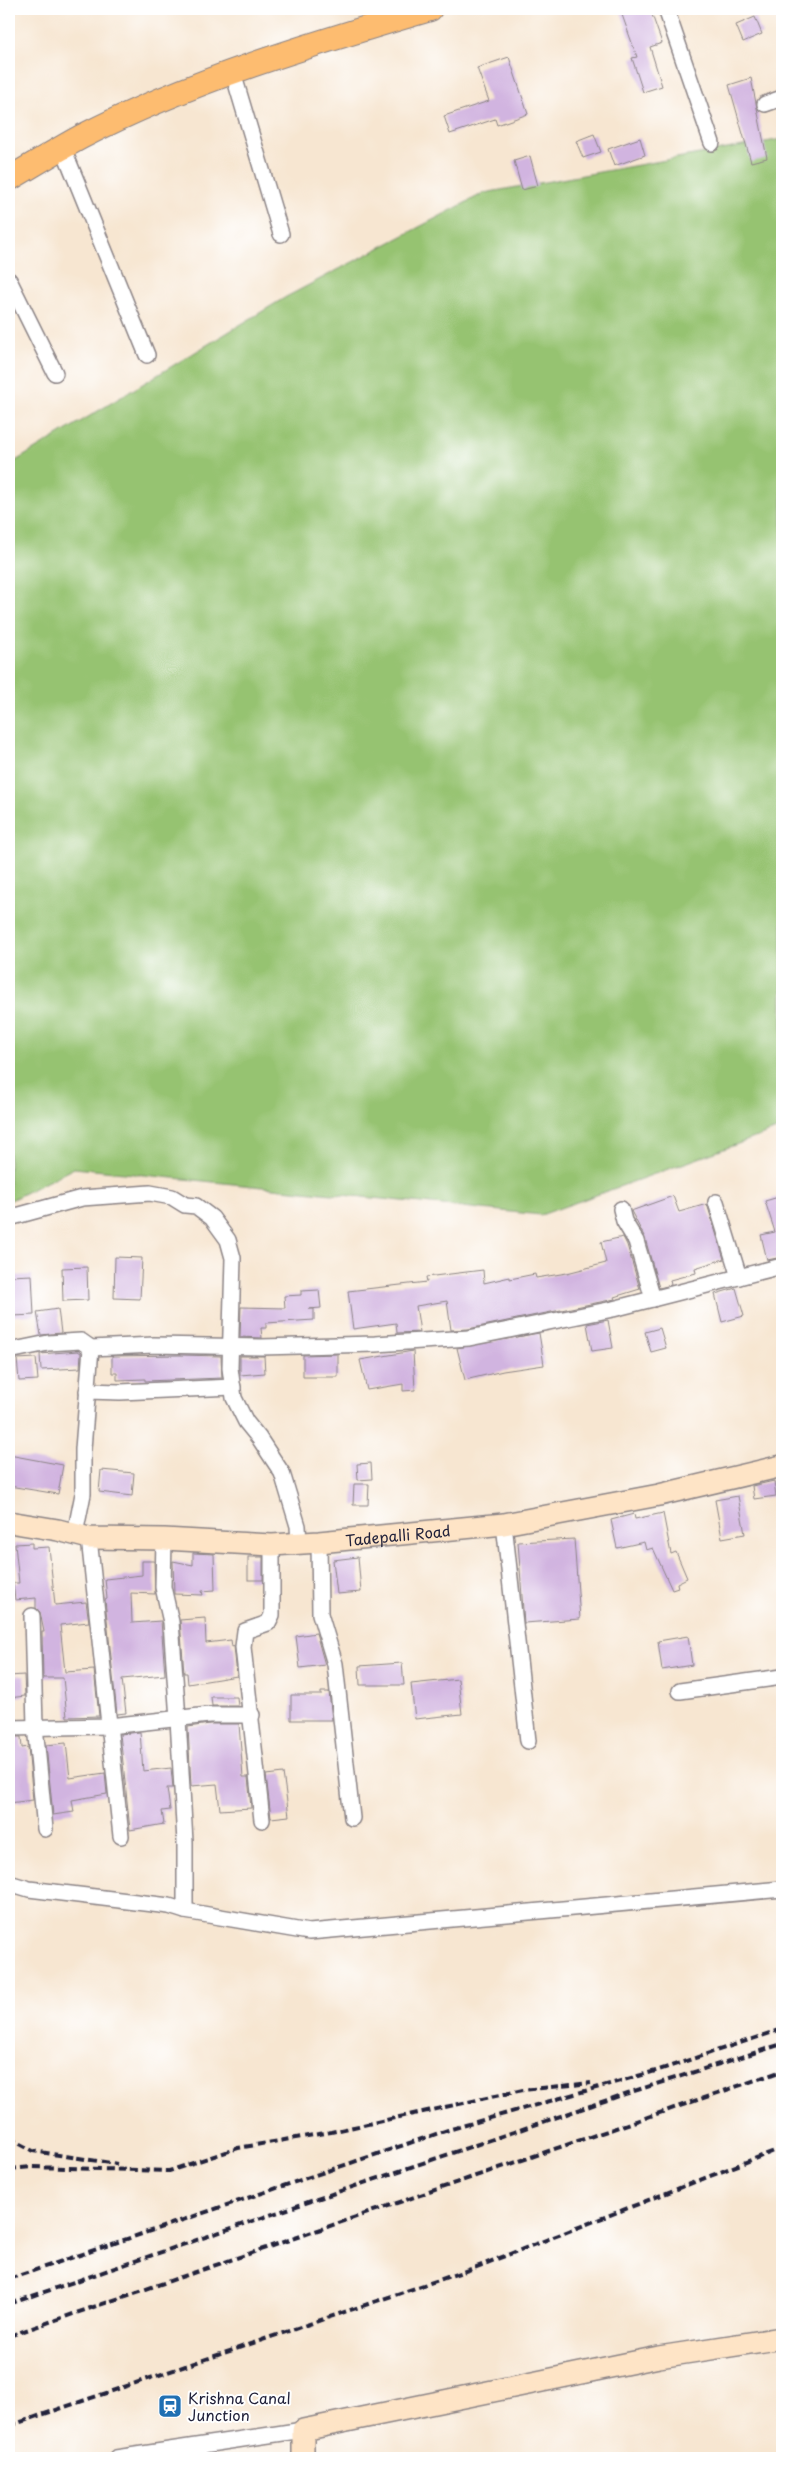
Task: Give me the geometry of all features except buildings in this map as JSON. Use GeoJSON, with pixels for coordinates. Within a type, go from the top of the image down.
{"type":"FeatureCollection","features":[{"type":"Feature","properties":{"kind":"main road"},"geometry":{"type":"LineString","coordinates":[[9,179],[63,148],[148,106],[294,50],[430,9]]}},
{"type":"Feature","properties":{"kind":"street"},"geometry":{"type":"LineString","coordinates":[[666,9],[712,143]]}},
{"type":"Feature","properties":{"kind":"street"},"geometry":{"type":"LineString","coordinates":[[233,74],[281,234]]}},
{"type":"Feature","properties":{"kind":"street"},"geometry":{"type":"LineString","coordinates":[[765,104],[782,98]]}},
{"type":"Feature","properties":{"kind":"street"},"geometry":{"type":"LineString","coordinates":[[63,148],[147,355]]}},
{"type":"Feature","properties":{"kind":"street"},"geometry":{"type":"LineString","coordinates":[[9,280],[55,373]]}},
{"type":"Feature","properties":{"kind":"street"},"geometry":{"type":"LineString","coordinates":[[9,1218],[82,1198],[150,1193],[172,1197],[185,1205],[196,1206],[212,1218],[228,1240],[233,1258],[231,1347],[233,1387],[237,1406],[282,1473],[298,1526],[309,1543],[320,1614],[335,1664],[352,1818]]}},
{"type":"Feature","properties":{"kind":"street"},"geometry":{"type":"LineString","coordinates":[[716,1202],[739,1277]]}},
{"type":"Feature","properties":{"kind":"street"},"geometry":{"type":"LineString","coordinates":[[621,1209],[624,1221],[636,1242],[653,1299]]}},
{"type":"Feature","properties":{"kind":"street"},"geometry":{"type":"LineString","coordinates":[[9,1351],[48,1342],[81,1341],[91,1348],[154,1345],[231,1347],[375,1344],[469,1338],[653,1299],[782,1266]]}},
{"type":"Feature","properties":{"kind":"street"},"geometry":{"type":"LineString","coordinates":[[91,1348],[87,1391],[82,1536],[109,1726],[121,1836]]}},
{"type":"Feature","properties":{"kind":"street"},"geometry":{"type":"LineString","coordinates":[[87,1391],[120,1392],[233,1387]]}},
{"type":"Feature","properties":{"kind":"street","name":"Tadepalli Road"},"geometry":{"type":"LineString","coordinates":[[9,1522],[82,1536],[272,1545],[309,1543],[504,1524],[659,1496],[782,1466]]}},
{"type":"Feature","properties":{"kind":"street"},"geometry":{"type":"LineString","coordinates":[[504,1524],[528,1740]]}},
{"type":"Feature","properties":{"kind":"street"},"geometry":{"type":"LineString","coordinates":[[164,1539],[163,1587],[171,1622],[185,1842],[185,1911]]}},
{"type":"Feature","properties":{"kind":"street"},"geometry":{"type":"LineString","coordinates":[[262,1820],[255,1768],[252,1715],[243,1647],[245,1631],[268,1623],[272,1615],[272,1545]]}},
{"type":"Feature","properties":{"kind":"street"},"geometry":{"type":"LineString","coordinates":[[32,1616],[35,1726],[46,1829]]}},
{"type":"Feature","properties":{"kind":"street"},"geometry":{"type":"LineString","coordinates":[[680,1691],[782,1677]]}},
{"type":"Feature","properties":{"kind":"street"},"geometry":{"type":"LineString","coordinates":[[9,1728],[109,1726],[209,1714],[252,1715]]}},
{"type":"Feature","properties":{"kind":"street"},"geometry":{"type":"LineString","coordinates":[[9,1883],[29,1890],[169,1906],[185,1911],[309,1932],[782,1889]]}},
{"type":"Feature","properties":{"kind":"street"},"geometry":{"type":"LineString","coordinates":[[116,2458],[303,2430],[659,2357],[782,2338]]}},
{"type":"Feature","properties":{"kind":"street"},"geometry":{"type":"LineString","coordinates":[[303,2430],[303,2458]]}},
{"type":"Feature","properties":{"kind":"green space"},"geometry":{"type":"Polygon","coordinates":[[[782,139],[782,1128],[541,1215],[74,1168],[9,1201],[9,465],[286,297],[484,193],[782,139]]]}},
{"type":"Feature","properties":{"kind":"railway"},"geometry":{"type":"LineString","coordinates":[[9,2279],[448,2130],[659,2070],[782,2029]]}},
{"type":"Feature","properties":{"kind":"railway"},"geometry":{"type":"LineString","coordinates":[[9,2304],[628,2093],[782,2044]]}},
{"type":"Feature","properties":{"kind":"railway"},"geometry":{"type":"LineString","coordinates":[[9,2336],[782,2071]]}},
{"type":"Feature","properties":{"kind":"railway"},"geometry":{"type":"LineString","coordinates":[[9,2169],[32,2167],[169,2171],[238,2148],[331,2132],[523,2090],[591,2083]]}},
{"type":"Feature","properties":{"kind":"railway"},"geometry":{"type":"LineString","coordinates":[[9,2138],[33,2151],[117,2164]]}},
{"type":"Feature","properties":{"kind":"railway"},"geometry":{"type":"LineString","coordinates":[[9,2426],[474,2268],[782,2148]]}},
{"type":"Feature","properties":{"kind":"place","name":"Krishna Canal Junction"},"geometry":{"type":"Point","coordinates":[170,2406]}}]}
